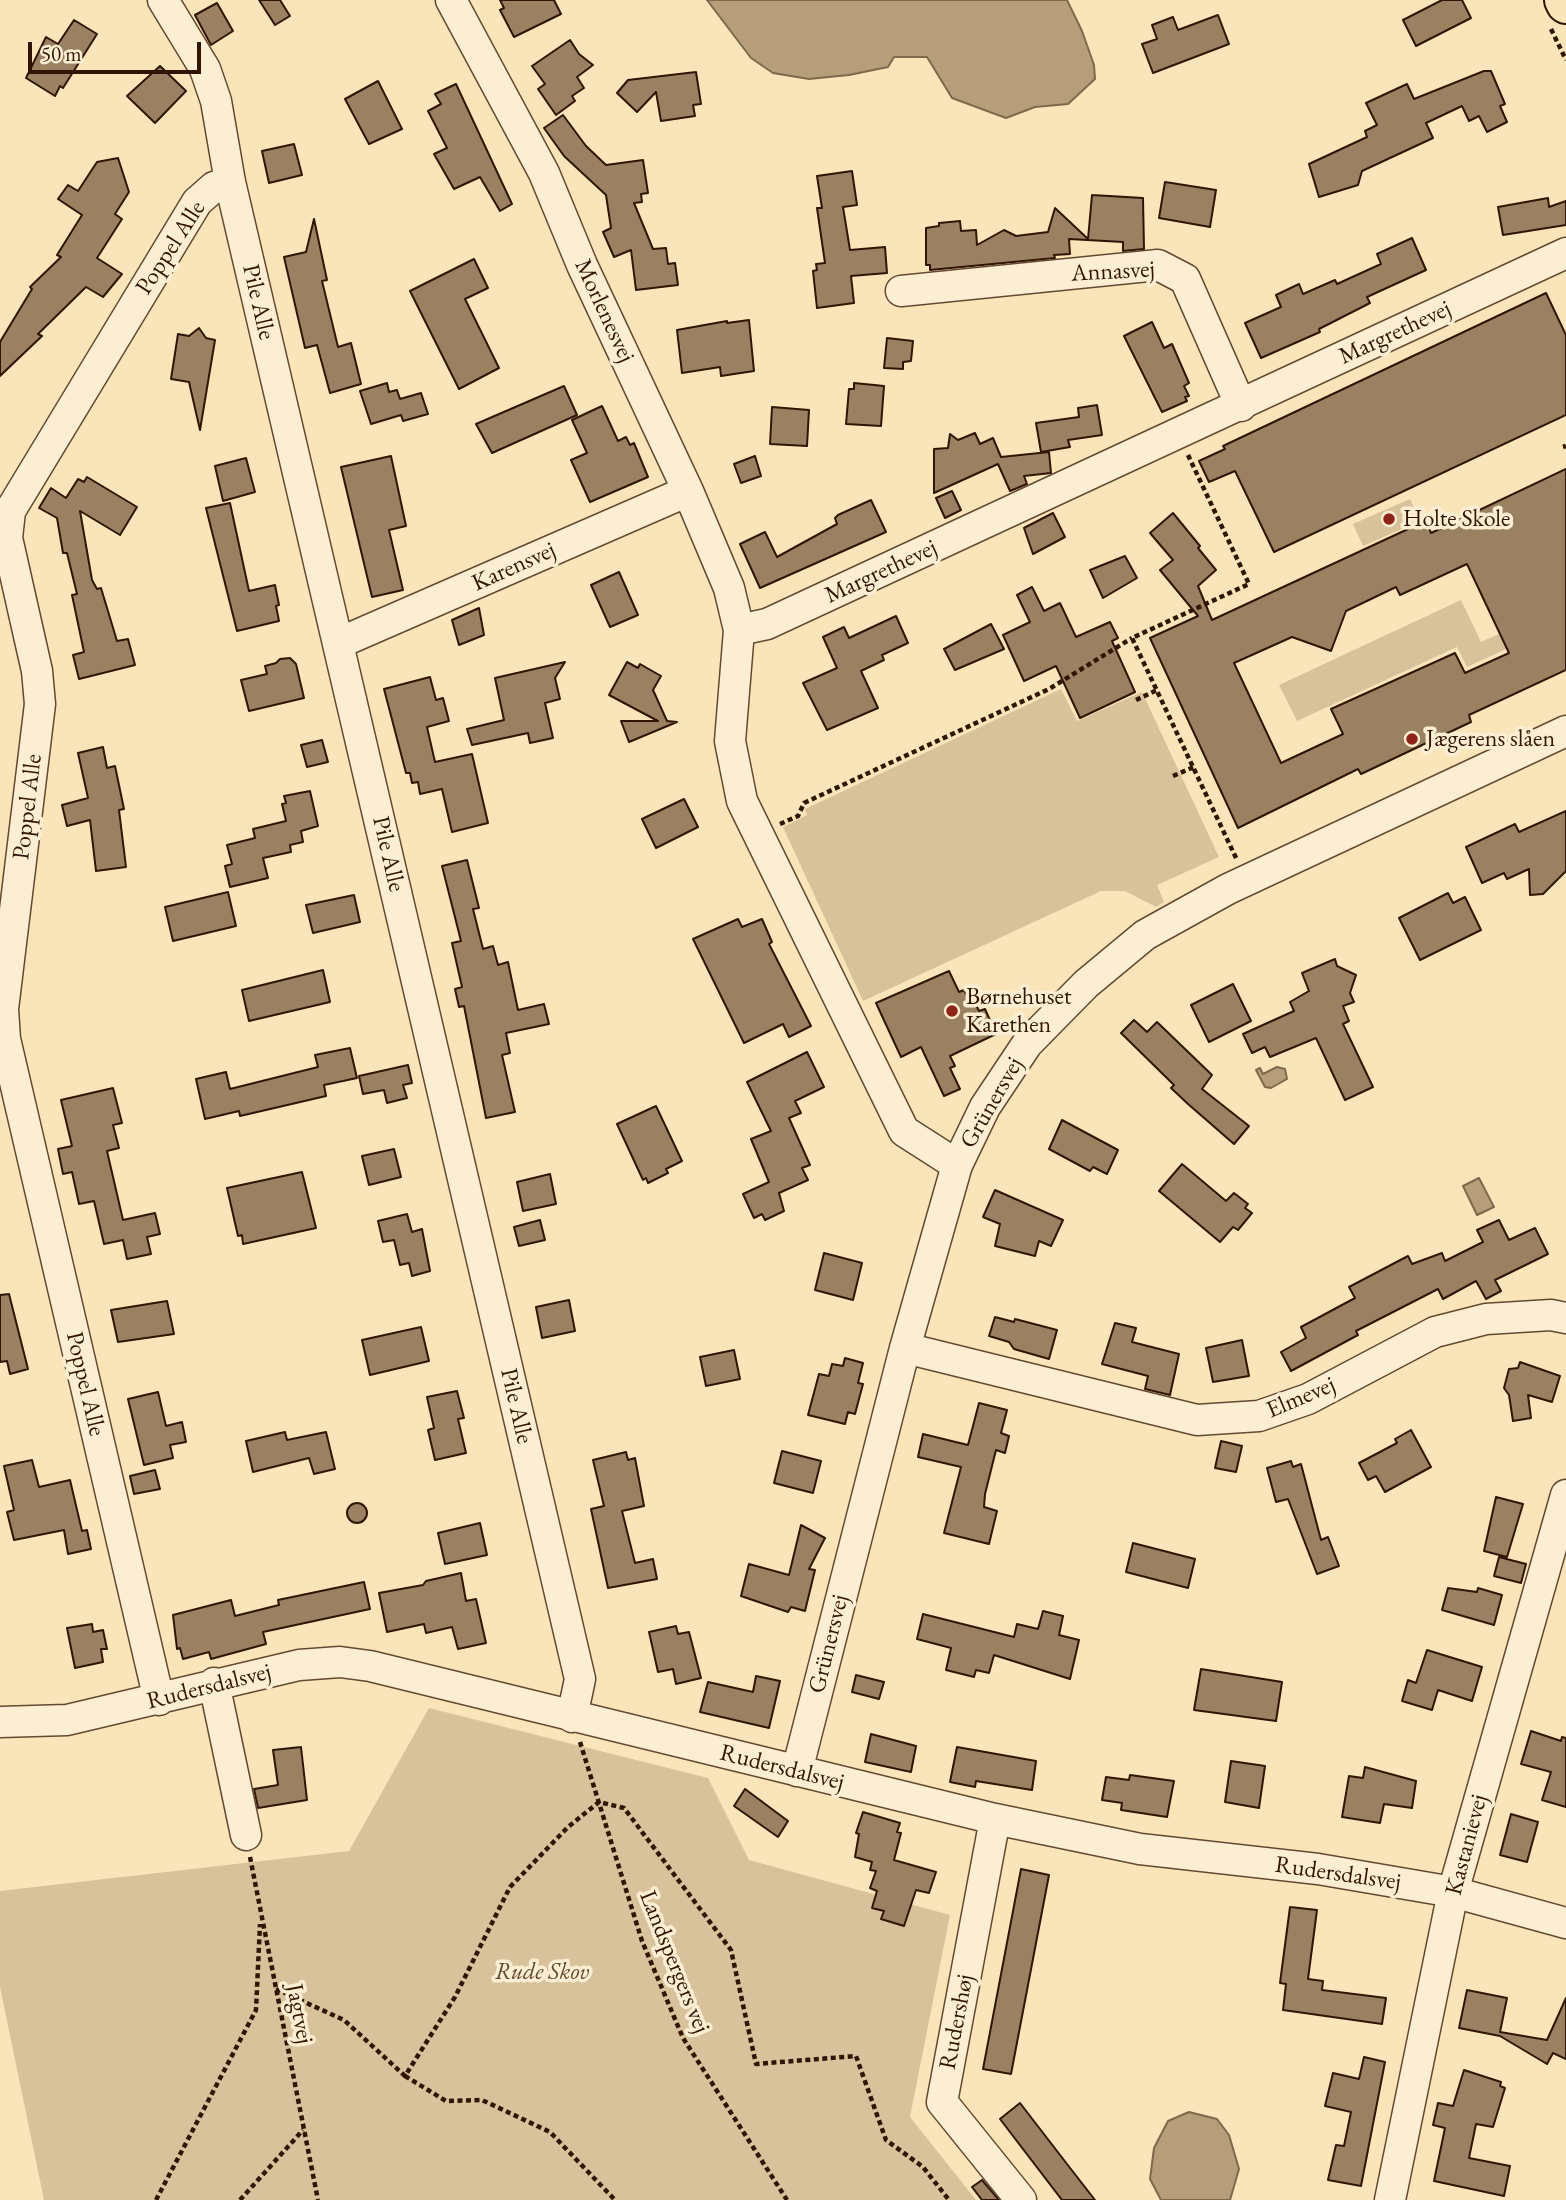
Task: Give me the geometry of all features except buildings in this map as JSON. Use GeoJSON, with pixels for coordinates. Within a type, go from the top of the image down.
{"type":"FeatureCollection","features":[{"type":"Feature","properties":{"kind":"street","name":"Pile Alle"},"geometry":{"type":"LineString","coordinates":[[163,0],[205,69],[216,101],[230,182],[580,1679],[572,1717]]}},
{"type":"Feature","properties":{"kind":"street","name":"Morlenesvej"},"geometry":{"type":"LineString","coordinates":[[451,0],[544,173],[582,265],[688,491],[729,588],[739,630]]}},
{"type":"Feature","properties":{"kind":"street","name":"Poppel Alle"},"geometry":{"type":"LineString","coordinates":[[159,1700],[5,1039],[9,889],[40,704],[37,671],[7,538],[10,511],[197,202],[214,187],[230,182]]}},
{"type":"Feature","properties":{"kind":"street","name":"Margrethevej"},"geometry":{"type":"LineString","coordinates":[[739,630],[767,625],[1566,253]]}},
{"type":"Feature","properties":{"kind":"street","name":"Annasvej"},"geometry":{"type":"LineString","coordinates":[[901,291],[1158,265],[1185,279],[1241,406]]}},
{"type":"Feature","properties":{"kind":"street","name":"Karensvej"},"geometry":{"type":"LineString","coordinates":[[339,643],[688,491]]}},
{"type":"Feature","properties":{"kind":"street"},"geometry":{"type":"LineString","coordinates":[[739,630],[730,741],[741,801],[904,1131],[957,1165]]}},
{"type":"Feature","properties":{"kind":"street","name":"Grünersvej"},"geometry":{"type":"LineString","coordinates":[[797,1771],[905,1348],[957,1165],[985,1107],[1027,1044],[1086,984],[1145,935],[1247,880],[1566,731]]}},
{"type":"Feature","properties":{"kind":"street","name":"Elmevej"},"geometry":{"type":"LineString","coordinates":[[905,1348],[1197,1420],[1259,1416],[1308,1399],[1435,1332],[1486,1319],[1551,1315],[1566,1318]]}},
{"type":"Feature","properties":{"kind":"street","name":"Kastanievej"},"geometry":{"type":"LineString","coordinates":[[1390,2200],[1453,1892],[1566,1495]]}},
{"type":"Feature","properties":{"kind":"street","name":"Rudersdalsvej"},"geometry":{"type":"LineString","coordinates":[[0,1723],[67,1720],[159,1700],[214,1683],[299,1665],[340,1662],[370,1666],[995,1819],[1140,1849],[1318,1869],[1453,1892],[1566,1923]]}},
{"type":"Feature","properties":{"kind":"street"},"geometry":{"type":"LineString","coordinates":[[214,1683],[246,1835]]}},
{"type":"Feature","properties":{"kind":"street","name":"Rudershøj"},"geometry":{"type":"LineString","coordinates":[[995,1819],[942,2102],[1021,2200]]}},
{"type":"Feature","properties":{"kind":"path"},"geometry":{"type":"LineString","coordinates":[[758,834],[798,816],[804,803],[1049,688],[1132,638],[1249,584],[1179,435]]}},
{"type":"Feature","properties":{"kind":"path"},"geometry":{"type":"LineString","coordinates":[[1132,638],[1247,880]]}},
{"type":"Feature","properties":{"kind":"path"},"geometry":{"type":"LineString","coordinates":[[1136,700],[1157,690]]}},
{"type":"Feature","properties":{"kind":"path"},"geometry":{"type":"LineString","coordinates":[[1173,776],[1194,766]]}},
{"type":"Feature","properties":{"kind":"path","name":"Landspergers vej"},"geometry":{"type":"LineString","coordinates":[[572,1717],[642,1941],[683,2038],[788,2200]]}},
{"type":"Feature","properties":{"kind":"path"},"geometry":{"type":"LineString","coordinates":[[405,2076],[456,1997],[510,1887],[568,1827],[599,1802],[624,1808],[731,1950],[756,2064],[856,2056],[886,2140],[923,2167],[950,2200]]}},
{"type":"Feature","properties":{"kind":"path","name":"Jagtvej"},"geometry":{"type":"LineString","coordinates":[[246,1835],[318,2200]]}},
{"type":"Feature","properties":{"kind":"path"},"geometry":{"type":"LineString","coordinates":[[156,2200],[256,2010],[261,1916]]}},
{"type":"Feature","properties":{"kind":"path"},"geometry":{"type":"LineString","coordinates":[[276,1989],[344,2020],[405,2076],[446,2101],[482,2100],[550,2132],[615,2200]]}},
{"type":"Feature","properties":{"kind":"path"},"geometry":{"type":"LineString","coordinates":[[240,2200],[304,2129]]}},
{"type":"Feature","properties":{"kind":"green space"},"geometry":{"type":"Polygon","coordinates":[[[1410,499],[1420,521],[1363,546],[1353,524],[1410,499]]]}},
{"type":"Feature","properties":{"kind":"green space"},"geometry":{"type":"Polygon","coordinates":[[[1461,600],[1481,642],[1532,619],[1539,634],[1467,667],[1457,647],[1297,721],[1279,685],[1461,600]]]}},
{"type":"Feature","properties":{"kind":"green space"},"geometry":{"type":"Polygon","coordinates":[[[1061,689],[1077,721],[1142,692],[1219,857],[1157,885],[1164,902],[1156,907],[1125,891],[1101,891],[863,1001],[783,827],[807,815],[805,809],[1061,689]]]}},
{"type":"Feature","properties":{"kind":"green space","name":"Rude Skov"},"geometry":{"type":"Polygon","coordinates":[[[429,1708],[708,1778],[749,1860],[950,1915],[910,2117],[976,2200],[44,2200],[0,1987],[0,1891],[349,1851],[429,1708]]]}},
{"type":"Feature","properties":{"kind":"shaded area"},"geometry":{"type":"Polygon","coordinates":[[[707,0],[1067,0],[1082,31],[1094,65],[1095,79],[1068,104],[1035,107],[1006,118],[952,98],[927,57],[894,57],[888,67],[849,75],[809,79],[773,73],[751,58],[707,0]]]}},
{"type":"Feature","properties":{"kind":"shaded area"},"geometry":{"type":"Polygon","coordinates":[[[1277,1067],[1285,1069],[1287,1079],[1271,1088],[1265,1087],[1256,1070],[1260,1068],[1263,1074],[1277,1067]]]}},
{"type":"Feature","properties":{"kind":"shaded area"},"geometry":{"type":"Polygon","coordinates":[[[1479,1178],[1494,1207],[1477,1215],[1463,1186],[1479,1178]]]}},
{"type":"Feature","properties":{"kind":"shaded area"},"geometry":{"type":"Polygon","coordinates":[[[1189,2112],[1217,2119],[1229,2135],[1239,2169],[1230,2200],[1161,2200],[1150,2179],[1154,2148],[1168,2121],[1189,2112]]]}},
{"type":"Feature","properties":{"kind":"place","name":"Holte Skole"},"geometry":{"type":"Point","coordinates":[1389,519]}},
{"type":"Feature","properties":{"kind":"place","name":"Jægerens slåen"},"geometry":{"type":"Point","coordinates":[1412,739]}},
{"type":"Feature","properties":{"kind":"place","name":"Børnehuset Karethen"},"geometry":{"type":"Point","coordinates":[952,1011]}}]}
